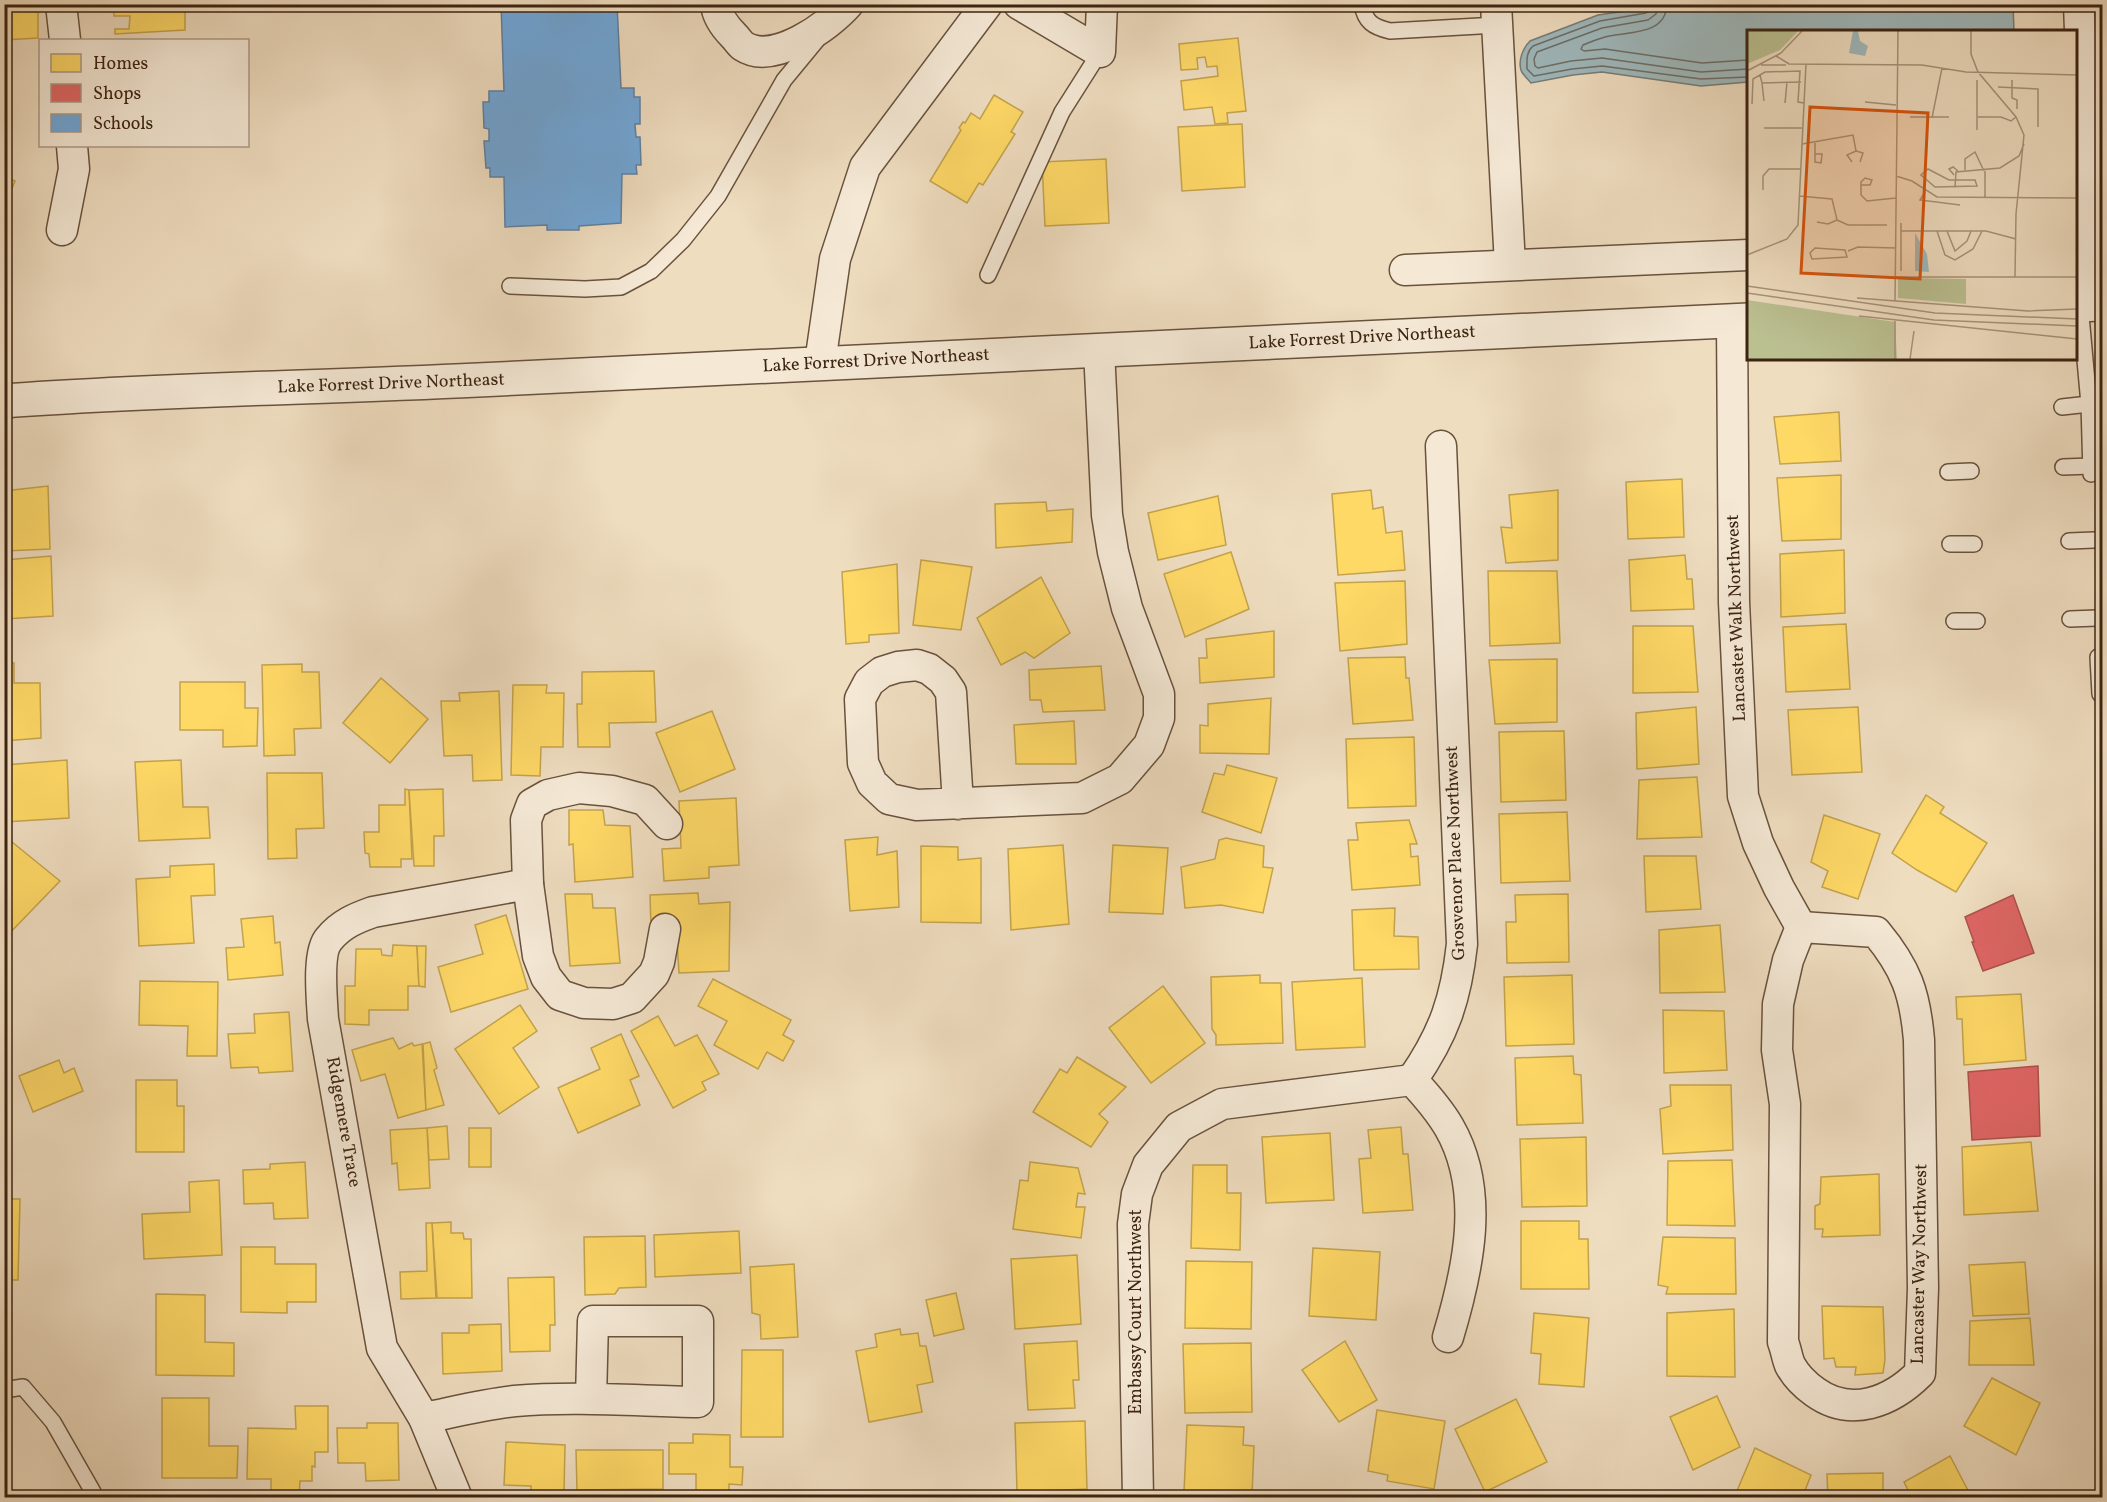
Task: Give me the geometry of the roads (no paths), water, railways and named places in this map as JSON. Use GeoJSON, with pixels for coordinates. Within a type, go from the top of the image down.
{"type":"FeatureCollection","features":[{"type":"Feature","properties":{"kind":"street"},"geometry":{"type":"LineString","coordinates":[[61,4],[65,39]]}},
{"type":"Feature","properties":{"kind":"street"},"geometry":{"type":"LineString","coordinates":[[716,4],[728,30],[745,47],[767,52],[789,47],[842,11]]}},
{"type":"Feature","properties":{"kind":"street"},"geometry":{"type":"LineString","coordinates":[[820,363],[836,259],[865,167],[987,4]]}},
{"type":"Feature","properties":{"kind":"street"},"geometry":{"type":"LineString","coordinates":[[1019,4],[1100,52],[1102,4]]}},
{"type":"Feature","properties":{"kind":"street"},"geometry":{"type":"LineString","coordinates":[[2079,4],[2087,305]]}},
{"type":"Feature","properties":{"kind":"street"},"geometry":{"type":"LineString","coordinates":[[1497,15],[1510,265]]}},
{"type":"Feature","properties":{"kind":"street"},"geometry":{"type":"LineString","coordinates":[[62,230],[74,169],[72,147]]}},
{"type":"Feature","properties":{"kind":"street"},"geometry":{"type":"LineString","coordinates":[[1405,270],[1747,255]]}},
{"type":"Feature","properties":{"kind":"street","name":"Lake Forrest Drive Northeast"},"geometry":{"type":"LineString","coordinates":[[4,401],[80,395],[387,385],[1740,321]]}},
{"type":"Feature","properties":{"kind":"street","name":"Lancaster Walk Northwest"},"geometry":{"type":"LineString","coordinates":[[1740,321],[1734,602],[1743,796],[1758,843],[1795,916]]}},
{"type":"Feature","properties":{"kind":"street"},"geometry":{"type":"LineString","coordinates":[[958,804],[951,692],[943,680],[929,669],[917,665],[882,672],[869,682],[860,699],[863,763],[872,783],[889,799],[916,805],[958,804],[1082,798],[1120,779],[1149,745],[1159,718],[1159,694],[1126,608],[1113,552],[1107,515],[1099,350]]}},
{"type":"Feature","properties":{"kind":"street","name":"Grosvenor Place Northwest"},"geometry":{"type":"LineString","coordinates":[[1412,1080],[1431,1053],[1448,1016],[1459,976],[1462,944],[1440,446]]}},
{"type":"Feature","properties":{"kind":"street"},"geometry":{"type":"LineString","coordinates":[[665,929],[659,962],[654,974],[632,998],[613,1004],[584,1003],[560,995],[546,977],[538,956],[528,884],[526,820],[532,804],[548,795],[579,788],[612,791],[645,800],[668,824]]}},
{"type":"Feature","properties":{"kind":"street","name":"Ridgemere Trace"},"geometry":{"type":"LineString","coordinates":[[457,1497],[424,1418],[382,1348],[323,1019],[321,973],[327,940],[349,921],[373,912],[528,884]]}},
{"type":"Feature","properties":{"kind":"street","name":"Lancaster Way Northwest"},"geometry":{"type":"LineString","coordinates":[[1795,916],[1876,932],[1893,952],[1908,980],[1917,1011],[1923,1288],[1920,1373],[1888,1398],[1869,1405],[1846,1406],[1824,1399],[1804,1384],[1791,1365],[1784,1342],[1785,1104],[1776,1050],[1778,1004],[1795,916]]}},
{"type":"Feature","properties":{"kind":"street"},"geometry":{"type":"LineString","coordinates":[[1412,1080],[1435,1106],[1450,1129],[1463,1161],[1470,1191],[1471,1225],[1462,1289],[1448,1337]]}},
{"type":"Feature","properties":{"kind":"street","name":"Embassy Court Northwest"},"geometry":{"type":"LineString","coordinates":[[1138,1497],[1133,1224],[1137,1194],[1148,1165],[1179,1128],[1222,1104],[1412,1080]]}},
{"type":"Feature","properties":{"kind":"street"},"geometry":{"type":"LineString","coordinates":[[424,1418],[512,1401],[591,1399]]}},
{"type":"Feature","properties":{"kind":"lane"},"geometry":{"type":"LineString","coordinates":[[1362,4],[1364,15],[1369,23],[1379,29],[1390,31],[1497,15]]}},
{"type":"Feature","properties":{"kind":"lane"},"geometry":{"type":"LineString","coordinates":[[510,286],[585,290],[621,287],[651,271],[683,240],[718,196],[784,80],[842,11]]}},
{"type":"Feature","properties":{"kind":"lane"},"geometry":{"type":"LineString","coordinates":[[988,274],[1062,112],[1100,52]]}},
{"type":"Feature","properties":{"kind":"lane"},"geometry":{"type":"LineString","coordinates":[[2063,467],[2091,470],[2087,305]]}},
{"type":"Feature","properties":{"kind":"lane"},"geometry":{"type":"LineString","coordinates":[[2062,407],[2089,404]]}},
{"type":"Feature","properties":{"kind":"lane"},"geometry":{"type":"LineString","coordinates":[[1948,472],[1971,471]]}},
{"type":"Feature","properties":{"kind":"lane"},"geometry":{"type":"LineString","coordinates":[[2069,541],[2094,540]]}},
{"type":"Feature","properties":{"kind":"lane"},"geometry":{"type":"LineString","coordinates":[[1950,544],[1974,543]]}},
{"type":"Feature","properties":{"kind":"lane"},"geometry":{"type":"LineString","coordinates":[[2070,619],[2097,618]]}},
{"type":"Feature","properties":{"kind":"lane"},"geometry":{"type":"LineString","coordinates":[[1953,621],[1977,621]]}},
{"type":"Feature","properties":{"kind":"lane"},"geometry":{"type":"LineString","coordinates":[[2098,657],[2100,694]]}},
{"type":"Feature","properties":{"kind":"lane"},"geometry":{"type":"LineString","coordinates":[[4,1390],[23,1387],[53,1422],[94,1497]]}},
{"type":"Feature","properties":{"kind":"water"},"geometry":{"type":"Polygon","coordinates":[[[1668,5],[2013,5],[2014,30],[1747,30],[1747,82],[1701,86],[1602,72],[1531,83],[1520,66],[1522,54],[1530,41],[1598,15],[1668,5]]]}}]}
